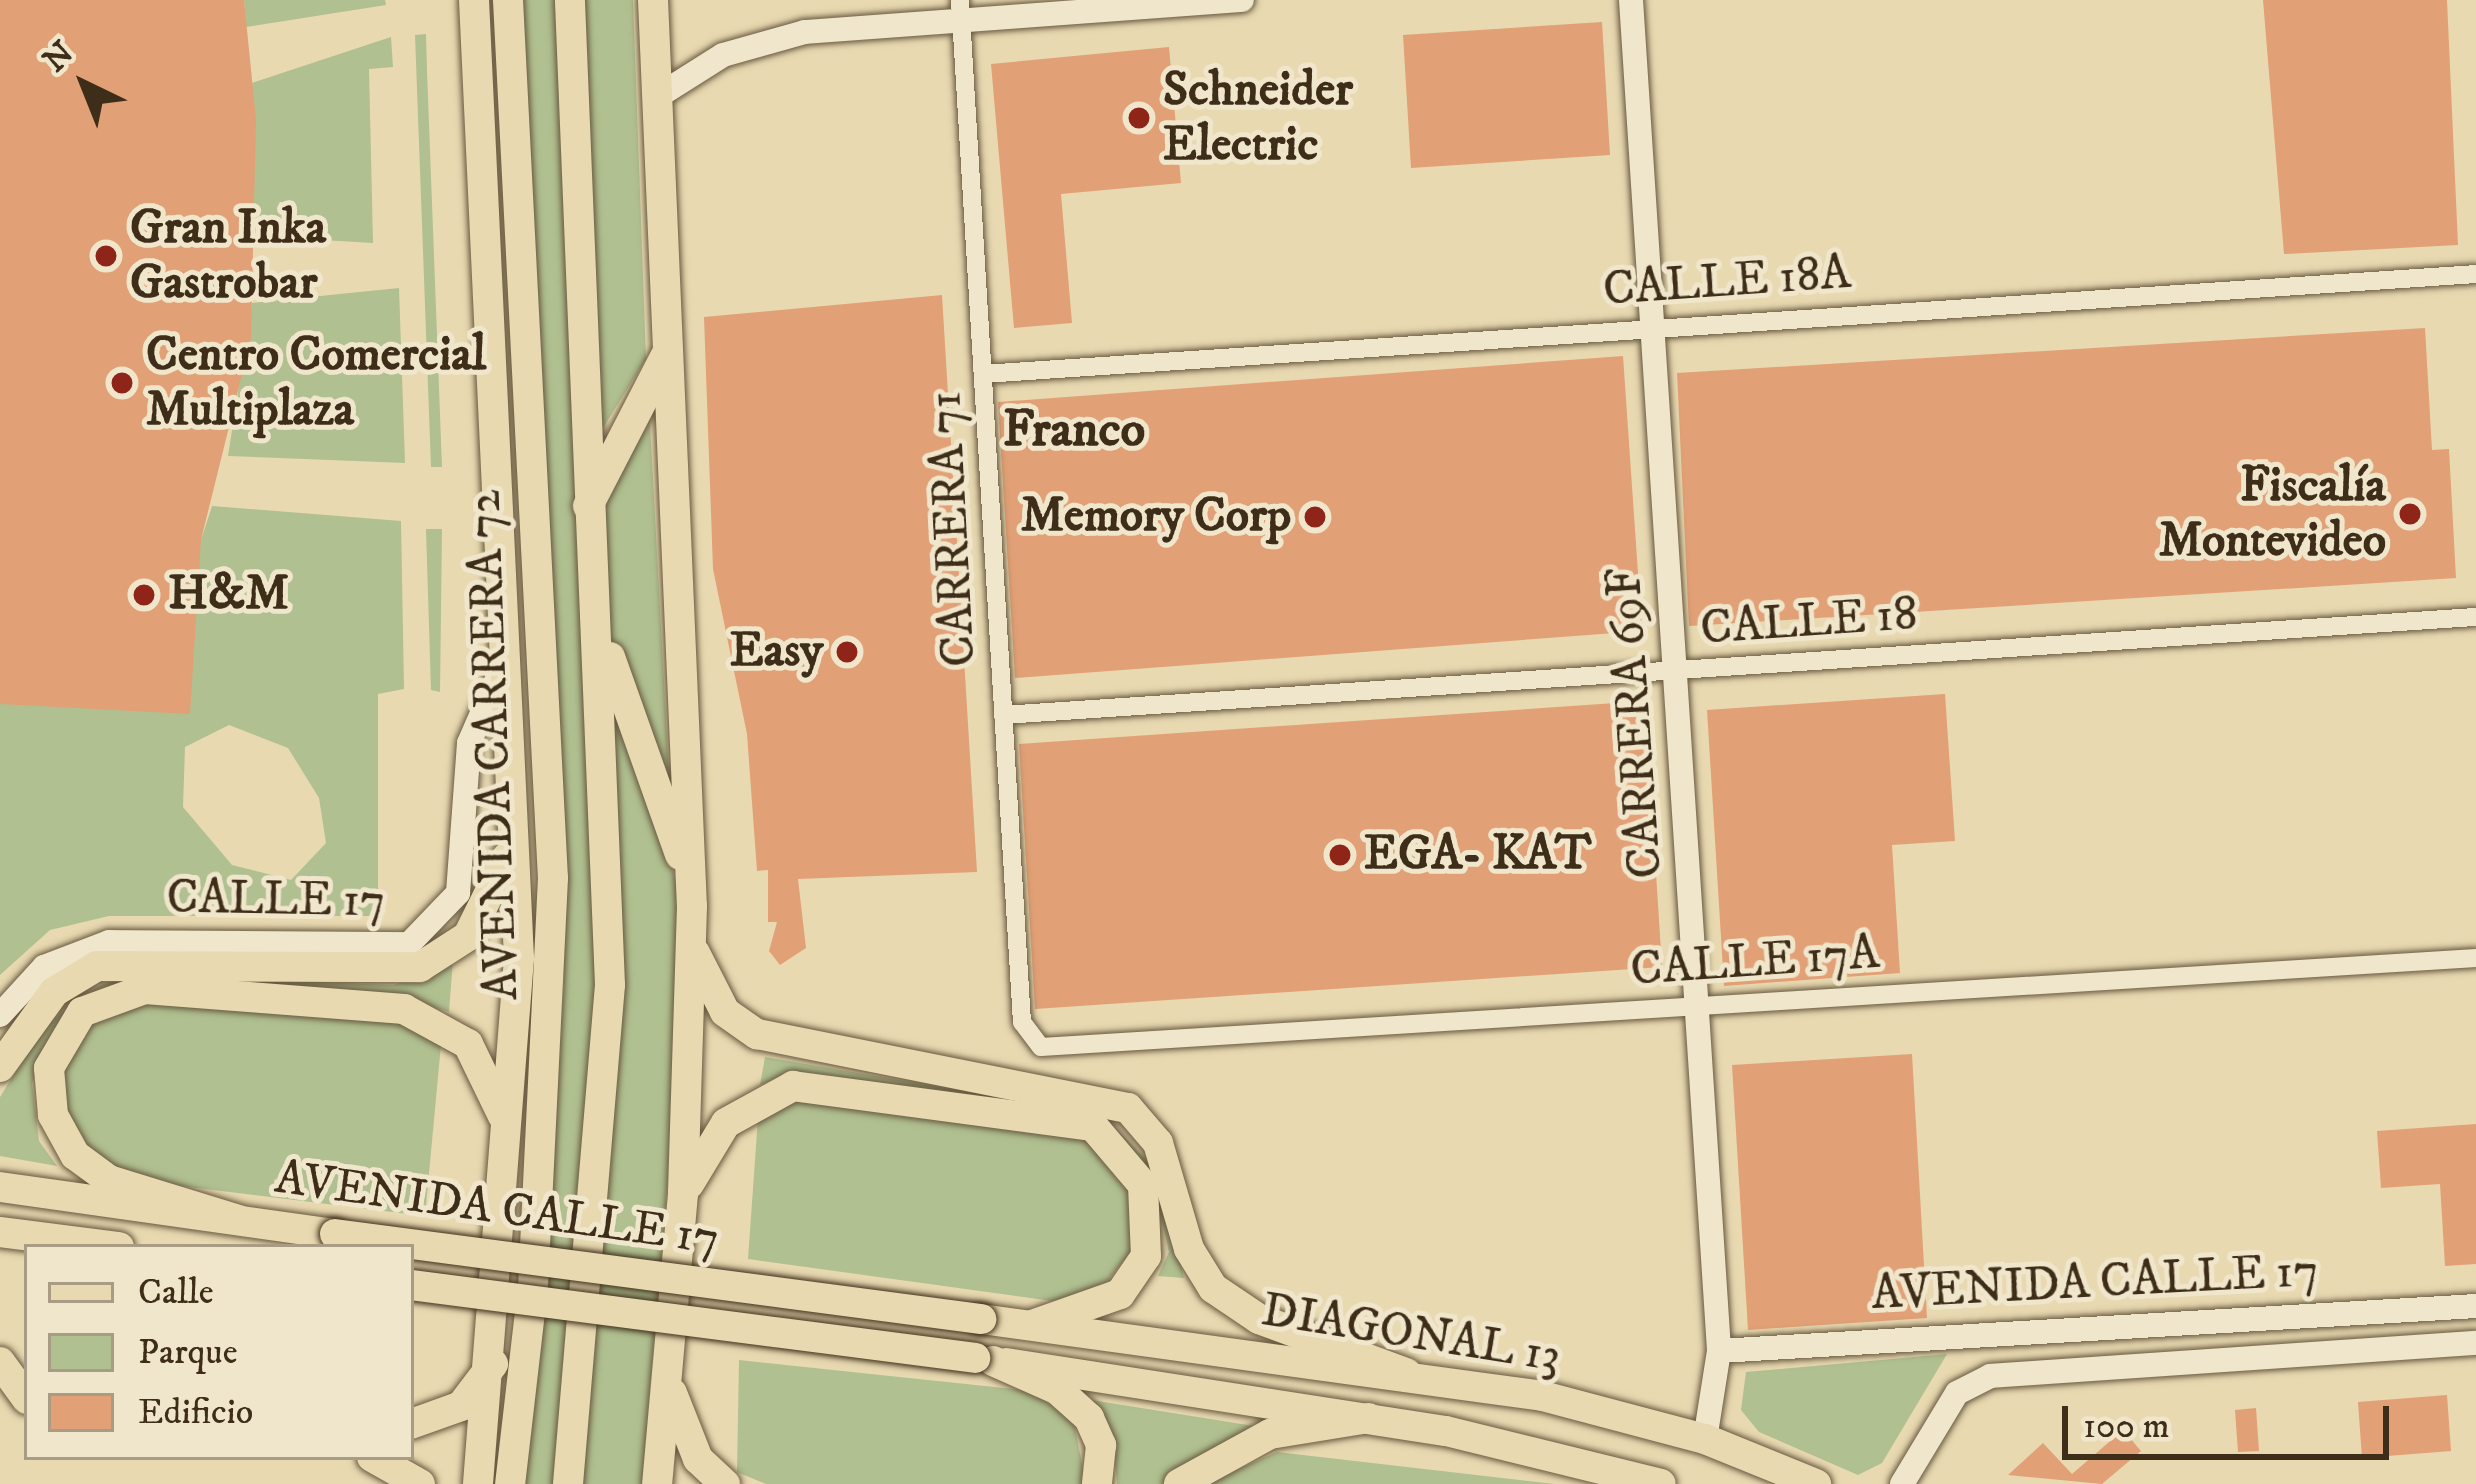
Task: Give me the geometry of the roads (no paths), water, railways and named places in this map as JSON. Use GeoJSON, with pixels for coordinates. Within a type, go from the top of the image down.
{"type":"FeatureCollection","features":[{"type":"Feature","properties":{"kind":"main road","name":"AVENIDA CARRERA 72"},"geometry":{"type":"LineString","coordinates":[[474,0],[514,834],[512,1153],[494,1364],[478,1484]]}},
{"type":"Feature","properties":{"kind":"main road","name":"AVENIDA CARRERA 72"},"geometry":{"type":"LineString","coordinates":[[508,0],[553,974],[511,1484]]}},
{"type":"Feature","properties":{"kind":"main road","name":"AVENIDA CARRERA 72"},"geometry":{"type":"LineString","coordinates":[[568,1484],[610,985],[570,0]]}},
{"type":"Feature","properties":{"kind":"main road"},"geometry":{"type":"LineString","coordinates":[[653,0],[692,889],[683,1195],[657,1484]]}},
{"type":"Feature","properties":{"kind":"main road"},"geometry":{"type":"LineString","coordinates":[[587,506],[666,355]]}},
{"type":"Feature","properties":{"kind":"main road"},"geometry":{"type":"LineString","coordinates":[[495,442],[533,539]]}},
{"type":"Feature","properties":{"kind":"main road"},"geometry":{"type":"LineString","coordinates":[[597,621],[692,889]]}},
{"type":"Feature","properties":{"kind":"main road"},"geometry":{"type":"LineString","coordinates":[[0,1067],[54,992],[98,966],[388,973],[432,961],[486,912],[514,834]]}},
{"type":"Feature","properties":{"kind":"main road"},"geometry":{"type":"LineString","coordinates":[[692,944],[725,1012],[757,1034],[1127,1108],[1158,1143],[1189,1249],[1213,1288],[1259,1319],[1406,1373]]}},
{"type":"Feature","properties":{"kind":"main road"},"geometry":{"type":"LineString","coordinates":[[239,1220],[109,1180],[75,1155],[53,1115],[50,1068],[82,1012],[145,988],[422,1014],[487,1067],[512,1153]]}},
{"type":"Feature","properties":{"kind":"main road"},"geometry":{"type":"LineString","coordinates":[[683,1195],[726,1123],[793,1086],[1094,1126],[1143,1185],[1146,1256],[1120,1294],[1032,1325]]}},
{"type":"Feature","properties":{"kind":"main road","name":"AVENIDA CALLE 17"},"geometry":{"type":"LineString","coordinates":[[0,1187],[412,1244]]}},
{"type":"Feature","properties":{"kind":"main road"},"geometry":{"type":"LineString","coordinates":[[0,1232],[94,1244]]}},
{"type":"Feature","properties":{"kind":"main road","name":"AVENIDA CALLE 17"},"geometry":{"type":"LineString","coordinates":[[414,1244],[981,1318]]}},
{"type":"Feature","properties":{"kind":"main road","name":"AVENIDA CALLE 17"},"geometry":{"type":"LineString","coordinates":[[414,1285],[984,1360]]}},
{"type":"Feature","properties":{"kind":"main road","name":"DIAGONAL 13"},"geometry":{"type":"LineString","coordinates":[[981,1318],[1406,1373],[1706,1439],[1816,1484]]}},
{"type":"Feature","properties":{"kind":"main road"},"geometry":{"type":"LineString","coordinates":[[984,1360],[1058,1390],[1089,1418],[1096,1484]]}},
{"type":"Feature","properties":{"kind":"main road","name":"DIAGONAL 13"},"geometry":{"type":"LineString","coordinates":[[984,1360],[1369,1418],[1660,1484]]}},
{"type":"Feature","properties":{"kind":"main road"},"geometry":{"type":"LineString","coordinates":[[0,1362],[24,1395]]}},
{"type":"Feature","properties":{"kind":"main road"},"geometry":{"type":"LineString","coordinates":[[414,1423],[461,1406],[494,1364]]}},
{"type":"Feature","properties":{"kind":"main road"},"geometry":{"type":"LineString","coordinates":[[669,1381],[685,1435],[725,1484]]}},
{"type":"Feature","properties":{"kind":"main road"},"geometry":{"type":"LineString","coordinates":[[1179,1484],[1270,1434],[1369,1418]]}},
{"type":"Feature","properties":{"kind":"main road"},"geometry":{"type":"LineString","coordinates":[[377,1460],[420,1484]]}},
{"type":"Feature","properties":{"kind":"street"},"geometry":{"type":"LineString","coordinates":[[655,98],[778,37],[960,9],[1242,0]]}},
{"type":"Feature","properties":{"kind":"street","name":"CARRERA 69F"},"geometry":{"type":"LineString","coordinates":[[1631,0],[1719,1351],[1706,1439]]}},
{"type":"Feature","properties":{"kind":"street","name":"CARRERA 71"},"geometry":{"type":"LineString","coordinates":[[960,9],[1022,1022],[1041,1047]]}},
{"type":"Feature","properties":{"kind":"street","name":"CALLE 18A"},"geometry":{"type":"LineString","coordinates":[[982,374],[1652,325],[2476,274]]}},
{"type":"Feature","properties":{"kind":"street","name":"CALLE 18"},"geometry":{"type":"LineString","coordinates":[[1003,715],[2476,617]]}},
{"type":"Feature","properties":{"kind":"street","name":"CALLE 17"},"geometry":{"type":"LineString","coordinates":[[0,1015],[44,967],[109,942],[410,944],[458,893],[469,743],[505,661]]}},
{"type":"Feature","properties":{"kind":"street","name":"CALLE 17A"},"geometry":{"type":"LineString","coordinates":[[1041,1047],[1069,1053],[1696,1003],[2476,958]]}},
{"type":"Feature","properties":{"kind":"street","name":"AVENIDA CALLE 17"},"geometry":{"type":"LineString","coordinates":[[1719,1351],[2476,1306]]}},
{"type":"Feature","properties":{"kind":"street","name":"AVENIDA CALLE 17"},"geometry":{"type":"LineString","coordinates":[[1902,1484],[1948,1404],[1990,1376],[2476,1343]]}},
{"type":"Feature","properties":{"kind":"place","name":"Schneider Electric"},"geometry":{"type":"Point","coordinates":[1139,118]}},
{"type":"Feature","properties":{"kind":"place","name":"Gran Inka Gastrobar"},"geometry":{"type":"Point","coordinates":[106,256]}},
{"type":"Feature","properties":{"kind":"place","name":"Centro Comercial Multiplaza"},"geometry":{"type":"Point","coordinates":[122,383]}},
{"type":"Feature","properties":{"kind":"place","name":"Fiscalía Montevideo"},"geometry":{"type":"Point","coordinates":[2410,514]}},
{"type":"Feature","properties":{"kind":"place","name":"Memory Corp"},"geometry":{"type":"Point","coordinates":[1315,517]}},
{"type":"Feature","properties":{"kind":"place","name":"H&M"},"geometry":{"type":"Point","coordinates":[144,595]}},
{"type":"Feature","properties":{"kind":"place","name":"Easy"},"geometry":{"type":"Point","coordinates":[847,652]}},
{"type":"Feature","properties":{"kind":"place","name":"EGA- KAT"},"geometry":{"type":"Point","coordinates":[1340,855]}},
{"type":"Feature","properties":{"kind":"district","name":"Franco"},"geometry":{"type":"Point","coordinates":[1074,430]}}]}
